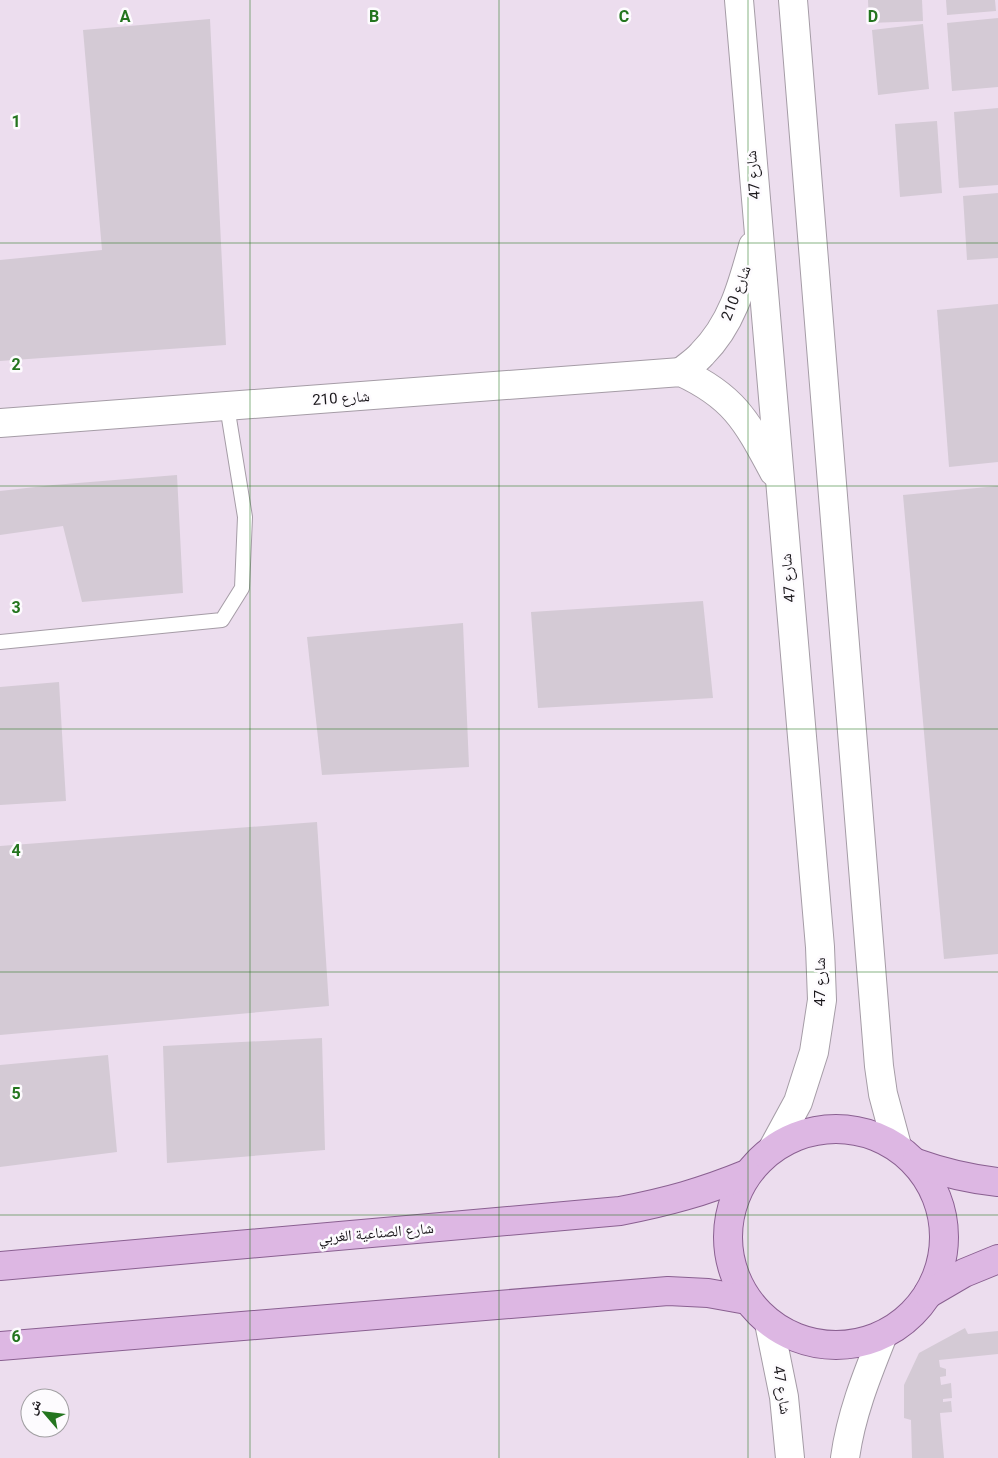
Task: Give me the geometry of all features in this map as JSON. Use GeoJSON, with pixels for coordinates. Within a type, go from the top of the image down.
{"type":"FeatureCollection","features":[{"type":"Feature","properties":{"kind":"main road"},"geometry":{"type":"LineString","coordinates":[[907,1154],[936,1192],[945,1226],[942,1262],[928,1294],[909,1318],[884,1335],[850,1345],[814,1344],[793,1336],[769,1323],[747,1300],[732,1270],[727,1237],[732,1204],[747,1174],[773,1148],[802,1133],[835,1128],[867,1132],[907,1154],[959,1176],[998,1182]]}},
{"type":"Feature","properties":{"kind":"main road","name":"شارع الصناعية الغربي"},"geometry":{"type":"LineString","coordinates":[[0,1266],[620,1211],[664,1203],[706,1190],[747,1174]]}},
{"type":"Feature","properties":{"kind":"main road"},"geometry":{"type":"LineString","coordinates":[[928,1294],[964,1273],[998,1259]]}},
{"type":"Feature","properties":{"kind":"main road"},"geometry":{"type":"LineString","coordinates":[[0,1346],[668,1291],[708,1293],[747,1300]]}},
{"type":"Feature","properties":{"kind":"street","name":"شارع 47"},"geometry":{"type":"LineString","coordinates":[[739,0],[820,948],[822,1000],[814,1052],[798,1102],[773,1148]]}},
{"type":"Feature","properties":{"kind":"street"},"geometry":{"type":"LineString","coordinates":[[793,0],[879,1066],[883,1094],[907,1154]]}},
{"type":"Feature","properties":{"kind":"street","name":"شارع 210"},"geometry":{"type":"LineString","coordinates":[[0,423],[681,372],[702,355],[719,335],[732,312],[758,229]]}},
{"type":"Feature","properties":{"kind":"street"},"geometry":{"type":"LineString","coordinates":[[681,372],[702,382],[722,395],[738,412],[752,431],[780,483]]}},
{"type":"Feature","properties":{"kind":"street"},"geometry":{"type":"LineString","coordinates":[[0,1253],[44,1262]]}},
{"type":"Feature","properties":{"kind":"street","name":"شارع 47"},"geometry":{"type":"LineString","coordinates":[[769,1323],[784,1397],[790,1458]]}},
{"type":"Feature","properties":{"kind":"street"},"geometry":{"type":"LineString","coordinates":[[845,1458],[852,1420],[863,1385],[884,1335]]}},
{"type":"Feature","properties":{"kind":"lane"},"geometry":{"type":"LineString","coordinates":[[0,642],[222,620],[242,588],[245,518],[227,406]]}},
{"type":"Feature","properties":{"kind":"shaded area"},"geometry":{"type":"Polygon","coordinates":[[[0,0],[998,0],[998,1458],[0,1458],[0,0]]]}},
{"type":"Feature","properties":{"kind":"building"},"geometry":{"type":"Polygon","coordinates":[[[868,0],[922,0],[923,21],[869,23],[868,0]]]}},
{"type":"Feature","properties":{"kind":"building"},"geometry":{"type":"Polygon","coordinates":[[[946,0],[995,0],[996,11],[947,15],[946,0]]]}},
{"type":"Feature","properties":{"kind":"building"},"geometry":{"type":"Polygon","coordinates":[[[998,18],[998,87],[952,91],[947,23],[998,18]]]}},
{"type":"Feature","properties":{"kind":"building"},"geometry":{"type":"Polygon","coordinates":[[[210,19],[226,345],[0,361],[0,260],[102,250],[83,30],[210,19]]]}},
{"type":"Feature","properties":{"kind":"building"},"geometry":{"type":"Polygon","coordinates":[[[923,24],[929,89],[878,95],[872,30],[923,24]]]}},
{"type":"Feature","properties":{"kind":"building"},"geometry":{"type":"Polygon","coordinates":[[[998,108],[998,185],[959,188],[954,112],[998,108]]]}},
{"type":"Feature","properties":{"kind":"building"},"geometry":{"type":"Polygon","coordinates":[[[937,121],[942,193],[900,197],[895,124],[937,121]]]}},
{"type":"Feature","properties":{"kind":"building"},"geometry":{"type":"Polygon","coordinates":[[[998,193],[998,258],[967,260],[963,196],[998,193]]]}},
{"type":"Feature","properties":{"kind":"building"},"geometry":{"type":"Polygon","coordinates":[[[998,304],[998,462],[949,467],[937,310],[998,304]]]}},
{"type":"Feature","properties":{"kind":"building"},"geometry":{"type":"Polygon","coordinates":[[[177,475],[183,593],[82,602],[63,526],[0,535],[0,491],[177,475]]]}},
{"type":"Feature","properties":{"kind":"building"},"geometry":{"type":"Polygon","coordinates":[[[998,486],[998,954],[944,959],[903,495],[998,486]]]}},
{"type":"Feature","properties":{"kind":"building"},"geometry":{"type":"Polygon","coordinates":[[[703,601],[713,698],[538,708],[531,612],[703,601]]]}},
{"type":"Feature","properties":{"kind":"building"},"geometry":{"type":"Polygon","coordinates":[[[463,623],[469,767],[322,775],[307,637],[463,623]]]}},
{"type":"Feature","properties":{"kind":"building"},"geometry":{"type":"Polygon","coordinates":[[[59,682],[66,801],[0,805],[0,687],[59,682]]]}},
{"type":"Feature","properties":{"kind":"building"},"geometry":{"type":"Polygon","coordinates":[[[317,822],[329,1006],[0,1035],[0,846],[317,822]]]}},
{"type":"Feature","properties":{"kind":"building"},"geometry":{"type":"Polygon","coordinates":[[[322,1038],[325,1150],[167,1163],[163,1046],[322,1038]]]}},
{"type":"Feature","properties":{"kind":"building"},"geometry":{"type":"Polygon","coordinates":[[[108,1055],[117,1152],[0,1167],[0,1065],[108,1055]]]}},
{"type":"Feature","properties":{"kind":"building"},"geometry":{"type":"Polygon","coordinates":[[[965,1328],[968,1334],[998,1331],[998,1354],[939,1360],[940,1367],[946,1369],[946,1376],[940,1377],[941,1385],[951,1383],[952,1398],[943,1399],[943,1402],[951,1401],[952,1412],[940,1413],[944,1458],[912,1458],[911,1420],[904,1418],[904,1385],[919,1353],[965,1328]]]}}]}
